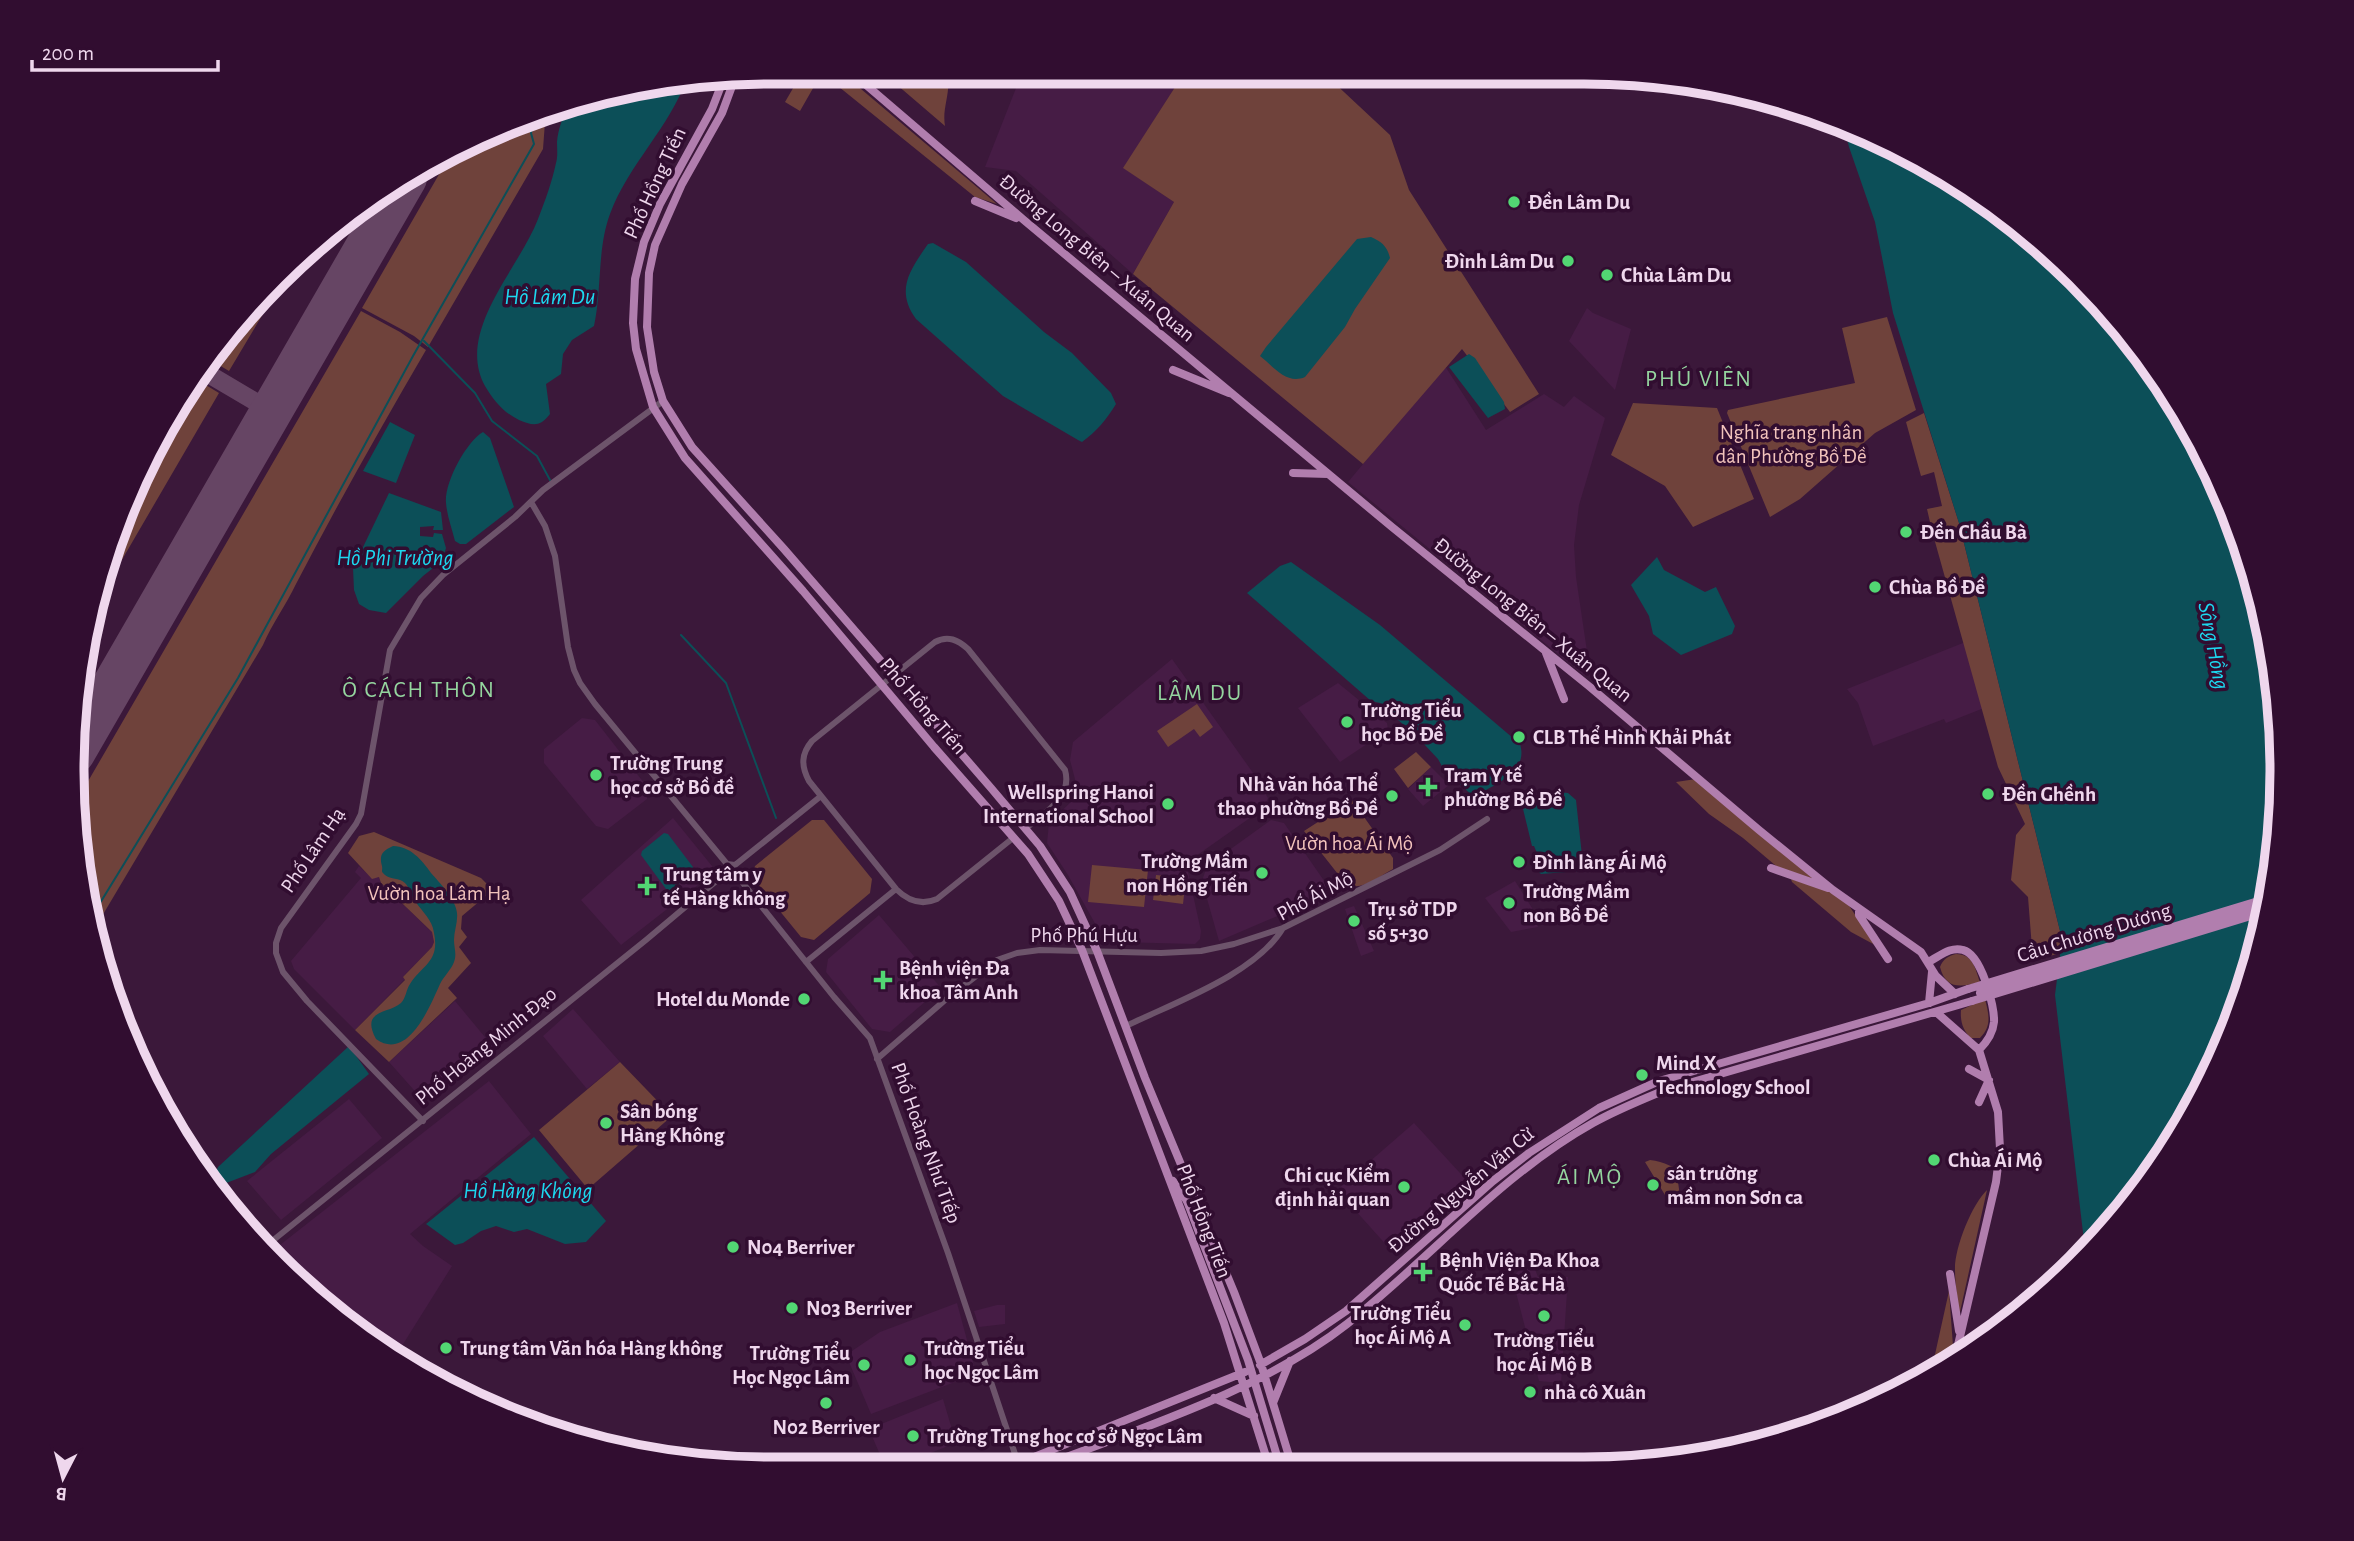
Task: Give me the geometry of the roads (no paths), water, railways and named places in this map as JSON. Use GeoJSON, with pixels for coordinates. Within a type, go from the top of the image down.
{"type":"FeatureCollection","features":[{"type":"Feature","properties":{"kind":"main road","name":"Đường Long Biên – Xuân Quan"},"geometry":{"type":"LineString","coordinates":[[865,84],[1025,221],[1328,474],[1545,650],[1693,776],[1833,890],[1921,952],[1928,962]]}},
{"type":"Feature","properties":{"kind":"main road","name":"Phố Hồng Tiến"},"geometry":{"type":"LineString","coordinates":[[733,85],[723,113],[682,184],[655,245],[649,272],[647,327],[654,372],[663,401],[692,447],[784,549],[1040,846],[1070,892],[1097,951],[1181,1165],[1198,1201],[1265,1375],[1289,1457]]}},
{"type":"Feature","properties":{"kind":"main road","name":"Phố Hồng Tiến"},"geometry":{"type":"LineString","coordinates":[[721,86],[712,109],[660,204],[644,242],[635,279],[633,323],[636,349],[653,407],[685,458],[812,601],[1028,854],[1059,901],[1082,950],[1242,1374],[1266,1457]]}},
{"type":"Feature","properties":{"kind":"main road"},"geometry":{"type":"LineString","coordinates":[[975,201],[1025,221]]}},
{"type":"Feature","properties":{"kind":"main road"},"geometry":{"type":"LineString","coordinates":[[1173,370],[1237,397]]}},
{"type":"Feature","properties":{"kind":"main road"},"geometry":{"type":"LineString","coordinates":[[1293,473],[1328,474]]}},
{"type":"Feature","properties":{"kind":"main road"},"geometry":{"type":"LineString","coordinates":[[1545,650],[1564,699]]}},
{"type":"Feature","properties":{"kind":"main road"},"geometry":{"type":"LineString","coordinates":[[1771,869],[1833,890]]}},
{"type":"Feature","properties":{"kind":"main road","name":"Cầu Chương Dương"},"geometry":{"type":"LineString","coordinates":[[1955,994],[2257,901]]}},
{"type":"Feature","properties":{"kind":"main road"},"geometry":{"type":"LineString","coordinates":[[1859,909],[1859,915],[1888,959]]}},
{"type":"Feature","properties":{"kind":"main road","name":"Cầu Chương Dương"},"geometry":{"type":"LineString","coordinates":[[1956,1006],[1980,993],[2256,909]]}},
{"type":"Feature","properties":{"kind":"main road","name":"Cầu Chương Dương"},"geometry":{"type":"LineString","coordinates":[[1956,1006],[2255,915]]}},
{"type":"Feature","properties":{"kind":"main road"},"geometry":{"type":"LineString","coordinates":[[1955,994],[1932,972],[1928,962],[1946,952],[1962,949],[1972,954],[1978,963],[1994,1019],[1989,1037],[1979,1050]]}},
{"type":"Feature","properties":{"kind":"main road"},"geometry":{"type":"LineString","coordinates":[[1929,1003],[1932,972]]}},
{"type":"Feature","properties":{"kind":"main road","name":"Cầu Chương Dương"},"geometry":{"type":"LineString","coordinates":[[1955,994],[1980,993]]}},
{"type":"Feature","properties":{"kind":"main road","name":"Đường Nguyễn Văn Cừ"},"geometry":{"type":"LineString","coordinates":[[1034,1457],[1242,1374],[1305,1339],[1346,1311],[1529,1153],[1599,1108],[1659,1080],[1955,994]]}},
{"type":"Feature","properties":{"kind":"main road"},"geometry":{"type":"LineString","coordinates":[[1956,1006],[1959,1032]]}},
{"type":"Feature","properties":{"kind":"main road","name":"Đường Nguyễn Văn Cừ"},"geometry":{"type":"LineString","coordinates":[[1065,1457],[1245,1385],[1290,1361],[1346,1325],[1536,1161],[1592,1124],[1625,1107],[1665,1090],[1956,1006]]}},
{"type":"Feature","properties":{"kind":"main road"},"geometry":{"type":"LineString","coordinates":[[1936,1012],[1979,1050],[1998,1112],[2000,1149],[1996,1182],[1958,1345]]}},
{"type":"Feature","properties":{"kind":"main road"},"geometry":{"type":"LineString","coordinates":[[1969,1069],[1989,1080]]}},
{"type":"Feature","properties":{"kind":"main road"},"geometry":{"type":"LineString","coordinates":[[1979,1102],[1989,1080]]}},
{"type":"Feature","properties":{"kind":"main road"},"geometry":{"type":"LineString","coordinates":[[1529,1153],[1536,1161]]}},
{"type":"Feature","properties":{"kind":"main road"},"geometry":{"type":"LineString","coordinates":[[1181,1165],[1187,1201],[1248,1360],[1277,1457]]}},
{"type":"Feature","properties":{"kind":"main road"},"geometry":{"type":"LineString","coordinates":[[1165,1171],[1187,1201]]}},
{"type":"Feature","properties":{"kind":"main road"},"geometry":{"type":"LineString","coordinates":[[1950,1274],[1960,1337]]}},
{"type":"Feature","properties":{"kind":"main road"},"geometry":{"type":"LineString","coordinates":[[1273,1403],[1290,1361]]}},
{"type":"Feature","properties":{"kind":"main road"},"geometry":{"type":"LineString","coordinates":[[1214,1398],[1254,1416]]}},
{"type":"Feature","properties":{"kind":"street","name":"Phố Lâm Hạ"},"geometry":{"type":"LineString","coordinates":[[423,1121],[307,1002],[283,972],[276,953],[276,943],[289,916],[361,814],[387,661],[400,630],[421,598],[443,575],[582,459],[663,401]]}},
{"type":"Feature","properties":{"kind":"street","name":"Phố Hoàng Như Tiếp"},"geometry":{"type":"LineString","coordinates":[[531,502],[542,519],[552,546],[568,647],[577,678],[595,704],[870,1038],[948,1253],[1014,1457]]}},
{"type":"Feature","properties":{"kind":"street"},"geometry":{"type":"LineString","coordinates":[[1013,838],[934,901],[915,901],[896,889],[821,796],[804,771],[803,762],[807,748],[812,741],[935,642],[944,638],[957,641],[968,649],[1065,770],[1067,783],[1063,796],[1025,829]]}},
{"type":"Feature","properties":{"kind":"street","name":"Phố Hoàng Minh Đạo"},"geometry":{"type":"LineString","coordinates":[[271,1242],[821,796]]}},
{"type":"Feature","properties":{"kind":"street","name":"Phố Ái Mộ"},"geometry":{"type":"LineString","coordinates":[[1126,1026],[1222,981],[1276,940],[1283,928],[1440,850],[1487,819]]}},
{"type":"Feature","properties":{"kind":"street"},"geometry":{"type":"LineString","coordinates":[[806,962],[896,889]]}},
{"type":"Feature","properties":{"kind":"street","name":"Phố Phú Hựu"},"geometry":{"type":"LineString","coordinates":[[877,1059],[944,1001],[997,960],[1017,953],[1040,950],[1154,953],[1201,951],[1234,944],[1283,928]]}},
{"type":"Feature","properties":{"kind":"water","name":"Hồ Lâm Du"},"geometry":{"type":"Polygon","coordinates":[[[682,90],[660,130],[627,179],[610,214],[601,255],[594,326],[572,340],[563,354],[561,374],[546,384],[550,414],[536,424],[519,420],[499,406],[485,386],[478,365],[478,344],[493,301],[541,212],[557,160],[560,128],[564,116],[637,97],[682,90]]]}},
{"type":"Feature","properties":{"kind":"water","name":"Sông Hồng"},"geometry":{"type":"Polygon","coordinates":[[[1846,136],[1927,176],[1965,200],[2036,254],[2100,318],[2154,389],[2199,467],[2234,550],[2257,637],[2269,726],[2269,815],[2257,904],[2247,948],[2218,1033],[2178,1114],[2128,1188],[2084,1240],[2055,995],[2062,939],[1959,523],[1893,313],[1875,222],[1846,136]]]}},
{"type":"Feature","properties":{"kind":"water"},"geometry":{"type":"Polygon","coordinates":[[[1371,237],[1384,245],[1390,258],[1345,327],[1305,377],[1292,379],[1281,374],[1260,356],[1357,239],[1371,237]]]}},
{"type":"Feature","properties":{"kind":"water"},"geometry":{"type":"Polygon","coordinates":[[[933,243],[966,262],[1044,332],[1072,353],[1111,393],[1116,404],[1101,425],[1082,442],[1003,396],[916,319],[906,299],[907,280],[921,253],[928,244],[933,243]]]}},
{"type":"Feature","properties":{"kind":"water"},"geometry":{"type":"Polygon","coordinates":[[[1469,354],[1475,358],[1504,402],[1505,409],[1488,418],[1449,367],[1469,354]]]}},
{"type":"Feature","properties":{"kind":"water"},"geometry":{"type":"Polygon","coordinates":[[[390,422],[415,435],[396,483],[363,471],[390,422]]]}},
{"type":"Feature","properties":{"kind":"water","name":"Hồ Phi Trường"},"geometry":{"type":"Polygon","coordinates":[[[483,432],[490,438],[514,507],[466,544],[460,544],[455,541],[446,495],[452,474],[463,454],[483,432]]]}},
{"type":"Feature","properties":{"kind":"water","name":"Hồ Phi Trường"},"geometry":{"type":"Polygon","coordinates":[[[389,493],[441,512],[443,530],[433,530],[434,526],[420,527],[420,536],[433,537],[434,533],[442,534],[446,548],[442,561],[386,613],[369,610],[359,604],[354,590],[353,568],[389,493]]]}},
{"type":"Feature","properties":{"kind":"water"},"geometry":{"type":"Polygon","coordinates":[[[1657,557],[1664,570],[1705,592],[1716,587],[1735,626],[1732,634],[1681,655],[1653,634],[1649,616],[1631,585],[1657,557]]]}},
{"type":"Feature","properties":{"kind":"water"},"geometry":{"type":"Polygon","coordinates":[[[1291,562],[1380,625],[1520,744],[1521,754],[1515,770],[1474,797],[1444,770],[1423,743],[1380,703],[1371,701],[1247,593],[1280,566],[1291,562]]]}},
{"type":"Feature","properties":{"kind":"water"},"geometry":{"type":"Polygon","coordinates":[[[1559,792],[1568,793],[1576,800],[1583,865],[1579,871],[1541,874],[1537,870],[1537,853],[1532,846],[1523,809],[1559,792]]]}},
{"type":"Feature","properties":{"kind":"water"},"geometry":{"type":"Polygon","coordinates":[[[664,833],[668,834],[693,867],[691,874],[670,891],[641,855],[642,851],[664,833]]]}},
{"type":"Feature","properties":{"kind":"water"},"geometry":{"type":"Polygon","coordinates":[[[393,846],[410,851],[424,863],[451,897],[457,916],[453,965],[424,1017],[408,1038],[388,1044],[376,1039],[371,1022],[378,1014],[403,1001],[410,984],[432,957],[435,943],[431,924],[407,885],[403,881],[387,877],[382,872],[382,854],[393,846]]]}},
{"type":"Feature","properties":{"kind":"water"},"geometry":{"type":"Polygon","coordinates":[[[349,1046],[369,1074],[271,1154],[255,1172],[223,1184],[216,1173],[218,1167],[349,1046]]]}},
{"type":"Feature","properties":{"kind":"water","name":"Hồ Hàng Không"},"geometry":{"type":"Polygon","coordinates":[[[534,1137],[606,1221],[586,1242],[565,1244],[527,1229],[514,1232],[496,1226],[455,1245],[426,1224],[534,1137]]]}},
{"type":"Feature","properties":{"kind":"waterway"},"geometry":{"type":"LineString","coordinates":[[98,907],[238,678],[413,356],[534,144],[531,133],[533,127]]}},
{"type":"Feature","properties":{"kind":"waterway"},"geometry":{"type":"LineString","coordinates":[[424,341],[475,393],[492,421],[537,456],[550,480]]}},
{"type":"Feature","properties":{"kind":"waterway"},"geometry":{"type":"LineString","coordinates":[[681,635],[726,683],[776,818]]}},
{"type":"Feature","properties":{"kind":"place","name":"Đền Lâm Du"},"geometry":{"type":"Point","coordinates":[1514,202]}},
{"type":"Feature","properties":{"kind":"place","name":"Đình Lâm Du"},"geometry":{"type":"Point","coordinates":[1568,261]}},
{"type":"Feature","properties":{"kind":"place","name":"Chùa Lâm Du"},"geometry":{"type":"Point","coordinates":[1607,275]}},
{"type":"Feature","properties":{"kind":"place","name":"Đền Chầu Bà"},"geometry":{"type":"Point","coordinates":[1906,532]}},
{"type":"Feature","properties":{"kind":"place","name":"Chùa Bồ Đề"},"geometry":{"type":"Point","coordinates":[1875,587]}},
{"type":"Feature","properties":{"kind":"place","name":"Trường Tiểu học Bồ Đề"},"geometry":{"type":"Point","coordinates":[1347,722]}},
{"type":"Feature","properties":{"kind":"place","name":"CLB Thể Hình Khải Phát"},"geometry":{"type":"Point","coordinates":[1519,737]}},
{"type":"Feature","properties":{"kind":"place","name":"Trường Trung học cơ sở Bồ đề"},"geometry":{"type":"Point","coordinates":[596,775]}},
{"type":"Feature","properties":{"kind":"place","name":"Trạm Y tế phường Bồ Đề"},"geometry":{"type":"Point","coordinates":[1428,787]}},
{"type":"Feature","properties":{"kind":"place","name":"Đền Ghềnh"},"geometry":{"type":"Point","coordinates":[1988,794]}},
{"type":"Feature","properties":{"kind":"place","name":"Nhà văn hóa Thể thao phường Bồ Đề"},"geometry":{"type":"Point","coordinates":[1392,796]}},
{"type":"Feature","properties":{"kind":"place","name":"Wellspring Hanoi International School"},"geometry":{"type":"Point","coordinates":[1168,804]}},
{"type":"Feature","properties":{"kind":"place","name":"Đình làng Ái Mộ"},"geometry":{"type":"Point","coordinates":[1519,862]}},
{"type":"Feature","properties":{"kind":"place","name":"Trường Mầm non Hồng Tiến"},"geometry":{"type":"Point","coordinates":[1262,873]}},
{"type":"Feature","properties":{"kind":"place","name":"Trung tâm y tế Hàng không"},"geometry":{"type":"Point","coordinates":[647,886]}},
{"type":"Feature","properties":{"kind":"place","name":"Trường Mầm non Bồ Đề"},"geometry":{"type":"Point","coordinates":[1509,903]}},
{"type":"Feature","properties":{"kind":"place","name":"Trụ sở TDP số 5+30"},"geometry":{"type":"Point","coordinates":[1354,921]}},
{"type":"Feature","properties":{"kind":"place","name":"Bệnh viện Đa khoa Tâm Anh"},"geometry":{"type":"Point","coordinates":[883,980]}},
{"type":"Feature","properties":{"kind":"place","name":"Hotel du Monde"},"geometry":{"type":"Point","coordinates":[804,999]}},
{"type":"Feature","properties":{"kind":"place","name":"Mind X Technology School"},"geometry":{"type":"Point","coordinates":[1642,1075]}},
{"type":"Feature","properties":{"kind":"place","name":"Sân bóng Hàng Không"},"geometry":{"type":"Point","coordinates":[606,1123]}},
{"type":"Feature","properties":{"kind":"place","name":"Chùa Ái Mộ"},"geometry":{"type":"Point","coordinates":[1934,1160]}},
{"type":"Feature","properties":{"kind":"place","name":"sân trường mầm non Sơn ca"},"geometry":{"type":"Point","coordinates":[1653,1185]}},
{"type":"Feature","properties":{"kind":"place","name":"Chi cục Kiểm định hải quan"},"geometry":{"type":"Point","coordinates":[1404,1187]}},
{"type":"Feature","properties":{"kind":"place","name":"N04 Berriver"},"geometry":{"type":"Point","coordinates":[733,1247]}},
{"type":"Feature","properties":{"kind":"place","name":"Bệnh Viện Đa Khoa Quốc Tế Bắc Hà"},"geometry":{"type":"Point","coordinates":[1423,1272]}},
{"type":"Feature","properties":{"kind":"place","name":"N03 Berriver"},"geometry":{"type":"Point","coordinates":[792,1308]}},
{"type":"Feature","properties":{"kind":"place","name":"Trường Tiểu học Ái Mộ B"},"geometry":{"type":"Point","coordinates":[1544,1316]}},
{"type":"Feature","properties":{"kind":"place","name":"Trường Tiểu học Ái Mộ A"},"geometry":{"type":"Point","coordinates":[1465,1325]}},
{"type":"Feature","properties":{"kind":"place","name":"Trung tâm Văn hóa Hàng không"},"geometry":{"type":"Point","coordinates":[446,1348]}},
{"type":"Feature","properties":{"kind":"place","name":"Trường Tiểu học Ngọc Lâm"},"geometry":{"type":"Point","coordinates":[910,1360]}},
{"type":"Feature","properties":{"kind":"place","name":"Trường Tiểu Học Ngọc Lâm"},"geometry":{"type":"Point","coordinates":[864,1365]}},
{"type":"Feature","properties":{"kind":"place","name":"nhà cô Xuân"},"geometry":{"type":"Point","coordinates":[1530,1392]}},
{"type":"Feature","properties":{"kind":"place","name":"N02 Berriver"},"geometry":{"type":"Point","coordinates":[826,1403]}},
{"type":"Feature","properties":{"kind":"place","name":"Trường Trung học cơ sở Ngọc Lâm"},"geometry":{"type":"Point","coordinates":[913,1436]}},
{"type":"Feature","properties":{"kind":"district","name":"PHÚ VIÊN"},"geometry":{"type":"Point","coordinates":[1699,379]}},
{"type":"Feature","properties":{"kind":"district","name":"Ô CÁCH THÔN"},"geometry":{"type":"Point","coordinates":[419,690]}},
{"type":"Feature","properties":{"kind":"district","name":"LÂM DU"},"geometry":{"type":"Point","coordinates":[1200,693]}},
{"type":"Feature","properties":{"kind":"district","name":"ÁI MỘ"},"geometry":{"type":"Point","coordinates":[1590,1177]}},
{"type":"Feature","properties":{"kind":"park label","name":"Nghĩa trang nhân dân Phường Bồ Đề"},"geometry":{"type":"Point","coordinates":[1791,444]}},
{"type":"Feature","properties":{"kind":"park label","name":"Vườn hoa Ái Mộ"},"geometry":{"type":"Point","coordinates":[1349,843]}},
{"type":"Feature","properties":{"kind":"park label","name":"Vườn hoa Lâm Hạ"},"geometry":{"type":"Point","coordinates":[439,893]}}]}
